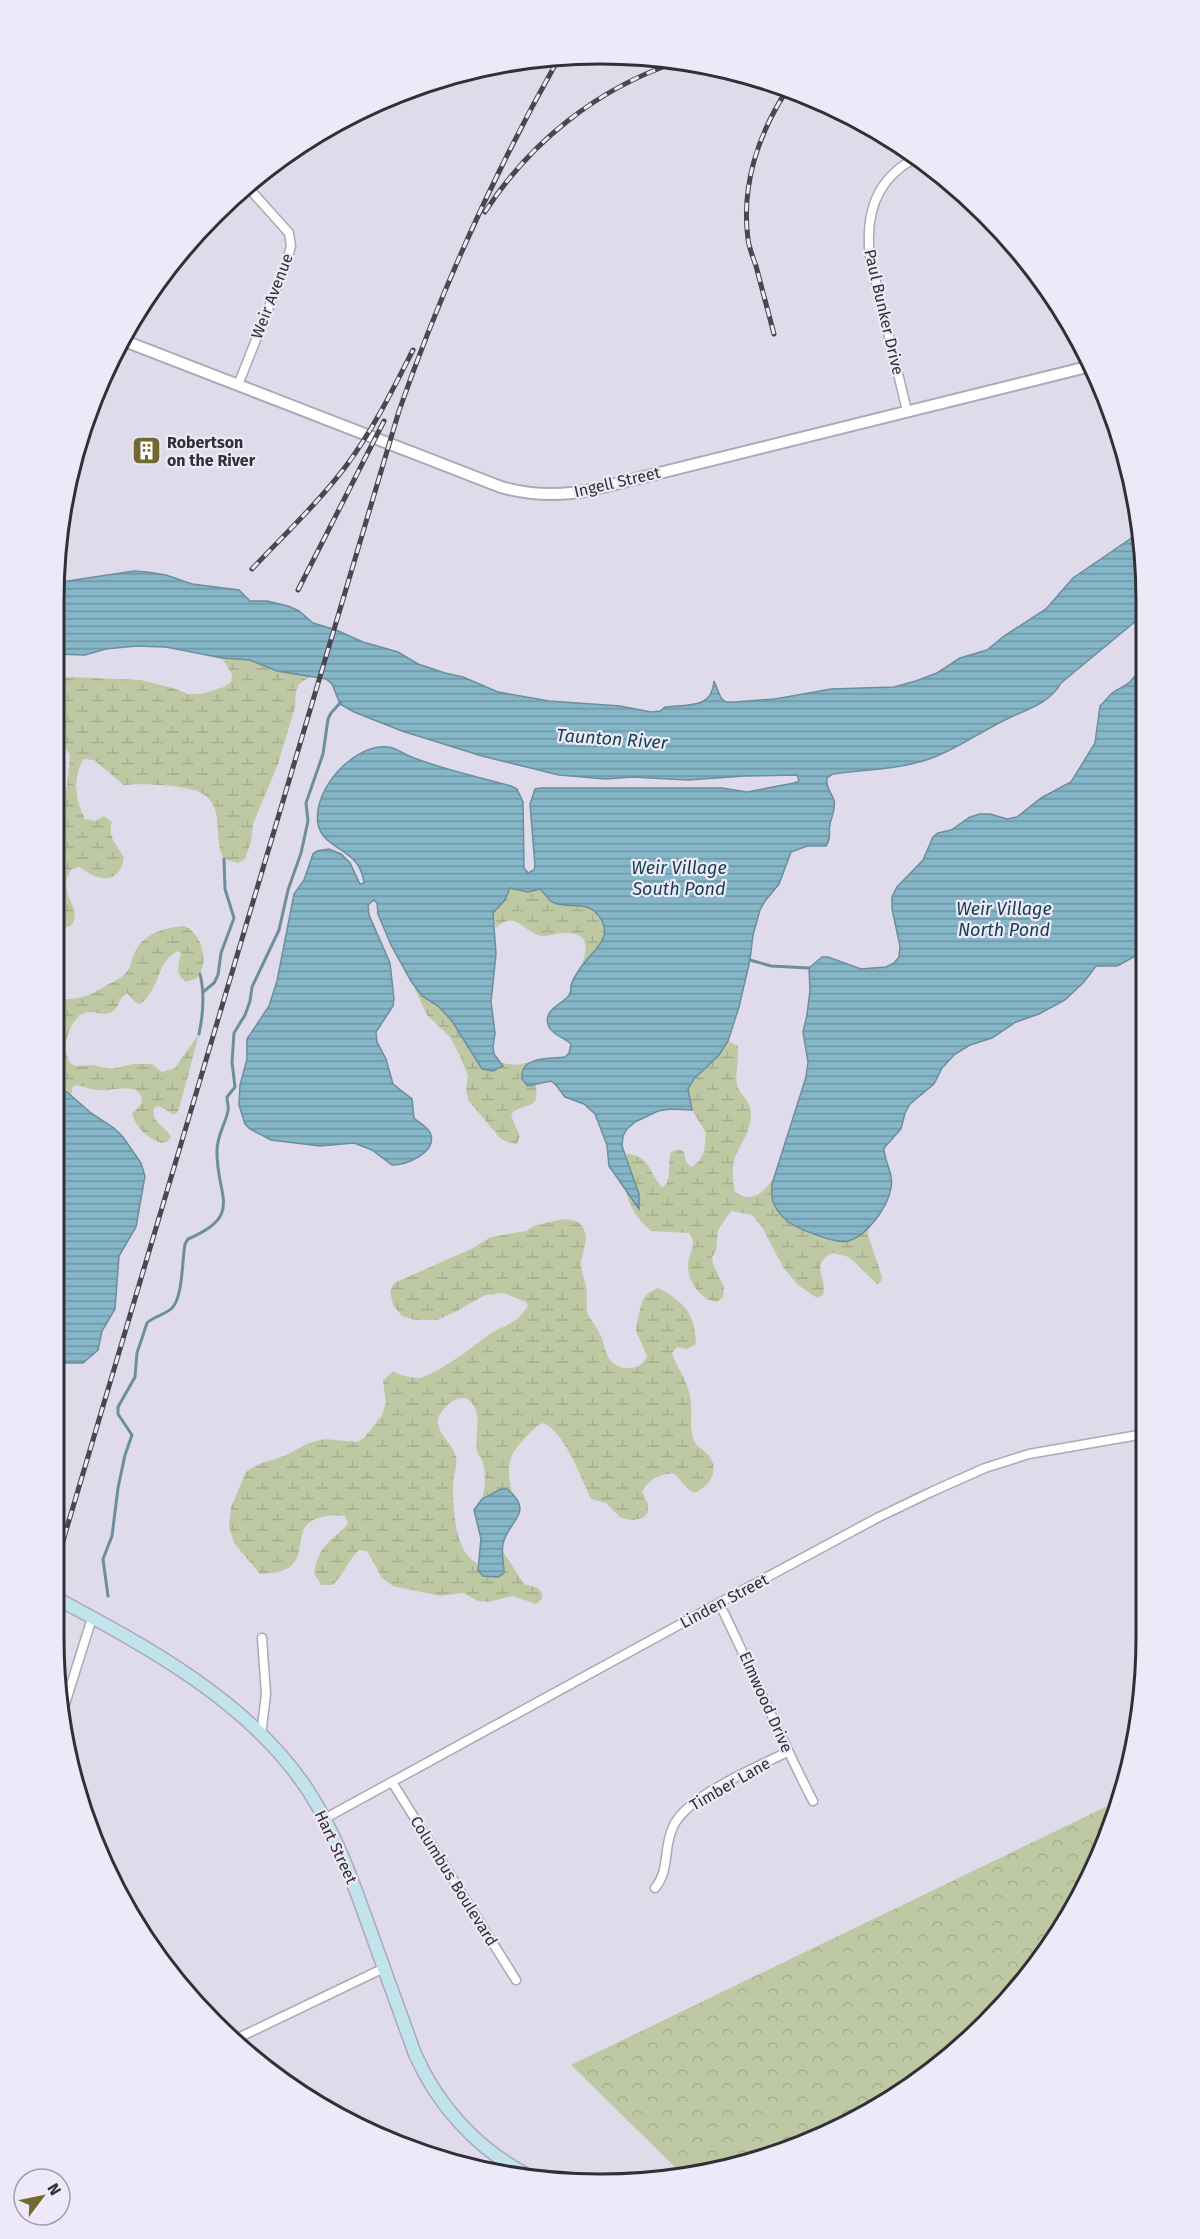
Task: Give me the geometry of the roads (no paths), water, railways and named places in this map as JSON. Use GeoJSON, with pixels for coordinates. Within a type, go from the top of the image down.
{"type":"FeatureCollection","features":[{"type":"Feature","properties":{"kind":"main road","name":"Hart Street"},"geometry":{"type":"LineString","coordinates":[[64,1603],[192,1678],[232,1709],[261,1736],[298,1777],[324,1819],[352,1880],[415,2054],[441,2101],[486,2148],[516,2167]]}},
{"type":"Feature","properties":{"kind":"street","name":"Paul Bunker Drive"},"geometry":{"type":"LineString","coordinates":[[907,411],[870,257],[868,239],[871,212],[880,190],[892,174],[909,163]]}},
{"type":"Feature","properties":{"kind":"street","name":"Weir Avenue"},"geometry":{"type":"LineString","coordinates":[[237,385],[286,264],[291,246],[287,230],[253,192]]}},
{"type":"Feature","properties":{"kind":"street","name":"Ingell Street"},"geometry":{"type":"LineString","coordinates":[[130,343],[501,487],[542,494],[568,494],[595,489],[1082,368]]}},
{"type":"Feature","properties":{"kind":"street","name":"Linden Street"},"geometry":{"type":"LineString","coordinates":[[324,1819],[877,1518],[985,1468],[1036,1452],[1136,1435]]}},
{"type":"Feature","properties":{"kind":"street","name":"Elmwood Drive"},"geometry":{"type":"LineString","coordinates":[[719,1603],[754,1674],[787,1752],[813,1801]]}},
{"type":"Feature","properties":{"kind":"street"},"geometry":{"type":"LineString","coordinates":[[68,1695],[92,1618]]}},
{"type":"Feature","properties":{"kind":"street"},"geometry":{"type":"LineString","coordinates":[[261,1736],[266,1694],[262,1638]]}},
{"type":"Feature","properties":{"kind":"street","name":"Timber Lane"},"geometry":{"type":"LineString","coordinates":[[654,1888],[665,1872],[671,1831],[676,1820],[686,1808],[707,1794],[787,1752]]}},
{"type":"Feature","properties":{"kind":"street","name":"Columbus Boulevard"},"geometry":{"type":"LineString","coordinates":[[392,1782],[516,1980]]}},
{"type":"Feature","properties":{"kind":"street"},"geometry":{"type":"LineString","coordinates":[[241,2037],[384,1968]]}},
{"type":"Feature","properties":{"kind":"water","name":"Weir Village South Pond"},"geometry":{"type":"Polygon","coordinates":[[[1132,537],[1136,621],[1061,683],[1051,696],[1038,705],[932,758],[895,767],[833,774],[827,778],[834,800],[828,843],[826,846],[807,846],[791,852],[779,884],[760,910],[739,1007],[728,1041],[719,1055],[694,1079],[688,1089],[692,1110],[658,1111],[635,1122],[623,1136],[622,1146],[639,1194],[639,1209],[609,1166],[607,1145],[595,1114],[584,1104],[565,1097],[551,1081],[528,1086],[522,1079],[524,1068],[533,1061],[565,1057],[569,1053],[571,1044],[551,1030],[547,1021],[548,1016],[550,1011],[570,994],[574,978],[600,945],[605,932],[599,916],[594,911],[583,906],[552,902],[540,889],[528,892],[510,888],[505,900],[493,913],[496,954],[491,1002],[495,1033],[493,1047],[494,1054],[503,1066],[493,1071],[482,1069],[452,1021],[438,1006],[422,996],[391,945],[378,914],[377,903],[374,900],[368,905],[369,915],[390,963],[394,999],[393,1006],[376,1032],[377,1042],[386,1059],[393,1084],[412,1099],[414,1118],[430,1132],[429,1147],[419,1157],[392,1165],[372,1150],[354,1143],[320,1146],[271,1140],[245,1124],[239,1105],[240,1085],[247,1059],[247,1039],[269,1006],[277,981],[294,894],[304,880],[313,854],[329,849],[341,854],[350,863],[360,884],[364,883],[356,862],[321,833],[318,811],[322,797],[338,771],[349,761],[375,748],[388,747],[438,766],[511,786],[517,789],[523,802],[524,868],[528,873],[534,870],[535,866],[530,804],[535,789],[722,788],[747,792],[794,783],[799,781],[797,775],[688,780],[632,777],[605,779],[559,775],[482,756],[402,731],[340,704],[332,684],[326,679],[277,671],[250,660],[222,658],[166,647],[136,646],[106,649],[85,655],[64,654],[65,581],[134,571],[166,575],[192,584],[239,590],[250,601],[267,601],[288,606],[299,611],[313,623],[363,642],[398,652],[418,664],[463,677],[498,692],[549,701],[620,706],[651,712],[660,711],[665,707],[697,704],[709,697],[714,681],[721,698],[726,702],[775,699],[831,689],[894,687],[937,673],[960,658],[987,650],[1046,609],[1073,578],[1132,537]]]}},
{"type":"Feature","properties":{"kind":"water","name":"Weir Village North Pond"},"geometry":{"type":"Polygon","coordinates":[[[1136,675],[1136,956],[1117,966],[1096,966],[1084,982],[1065,1000],[1039,1014],[1016,1022],[992,1038],[970,1045],[955,1054],[942,1068],[934,1084],[910,1104],[901,1129],[884,1148],[892,1183],[889,1196],[876,1220],[862,1233],[848,1241],[835,1241],[787,1221],[774,1205],[772,1184],[806,1077],[808,1062],[803,1032],[810,990],[809,968],[822,957],[861,969],[886,967],[894,963],[899,957],[900,946],[892,909],[892,897],[897,887],[923,860],[933,837],[980,814],[990,814],[1007,819],[1017,817],[1041,798],[1071,782],[1095,743],[1100,706],[1112,693],[1129,683],[1136,675]]]}},
{"type":"Feature","properties":{"kind":"water"},"geometry":{"type":"Polygon","coordinates":[[[64,1092],[67,1092],[123,1137],[141,1163],[145,1176],[136,1227],[119,1256],[115,1309],[102,1331],[98,1350],[83,1363],[64,1363],[64,1092]]]}},
{"type":"Feature","properties":{"kind":"water"},"geometry":{"type":"Polygon","coordinates":[[[501,1489],[507,1489],[515,1497],[520,1511],[503,1544],[504,1573],[498,1577],[483,1576],[478,1570],[481,1539],[474,1510],[482,1499],[501,1489]]]}},
{"type":"Feature","properties":{"kind":"waterway"},"geometry":{"type":"LineString","coordinates":[[108,1596],[103,1559],[112,1536],[118,1488],[132,1435],[118,1414],[118,1407],[135,1377],[137,1353],[147,1323],[172,1308],[176,1303],[185,1244],[188,1239],[206,1230],[222,1212],[224,1203],[217,1145],[228,1111],[227,1097],[235,1087],[232,1062],[234,1033],[245,1015],[252,987],[279,930],[288,890],[301,853],[308,821],[306,803],[323,754],[328,719],[341,702]]}},
{"type":"Feature","properties":{"kind":"waterway"},"geometry":{"type":"LineString","coordinates":[[203,992],[214,983],[218,975],[221,953],[234,918],[225,889],[224,859]]}},
{"type":"Feature","properties":{"kind":"waterway"},"geometry":{"type":"LineString","coordinates":[[750,960],[771,966],[809,968]]}},
{"type":"Feature","properties":{"kind":"waterway"},"geometry":{"type":"LineString","coordinates":[[199,1034],[203,1004],[200,974]]}},
{"type":"Feature","properties":{"kind":"railway"},"geometry":{"type":"LineString","coordinates":[[64,1537],[399,411],[433,320],[471,231],[513,144],[554,67]]}},
{"type":"Feature","properties":{"kind":"railway"},"geometry":{"type":"LineString","coordinates":[[485,212],[523,163],[568,121],[593,102],[661,68]]}},
{"type":"Feature","properties":{"kind":"railway"},"geometry":{"type":"LineString","coordinates":[[774,334],[749,242],[746,219],[754,161],[768,124],[783,97]]}},
{"type":"Feature","properties":{"kind":"railway"},"geometry":{"type":"LineString","coordinates":[[252,569],[312,506],[346,466],[374,424],[413,350]]}},
{"type":"Feature","properties":{"kind":"railway"},"geometry":{"type":"LineString","coordinates":[[298,590],[384,421]]}},
{"type":"Feature","properties":{"kind":"place","name":"Robertson on the River"},"geometry":{"type":"Point","coordinates":[146,451]}},
{"type":"Feature","properties":{"kind":"water label","name":"Taunton River"},"geometry":{"type":"Point","coordinates":[612,739]}}]}
